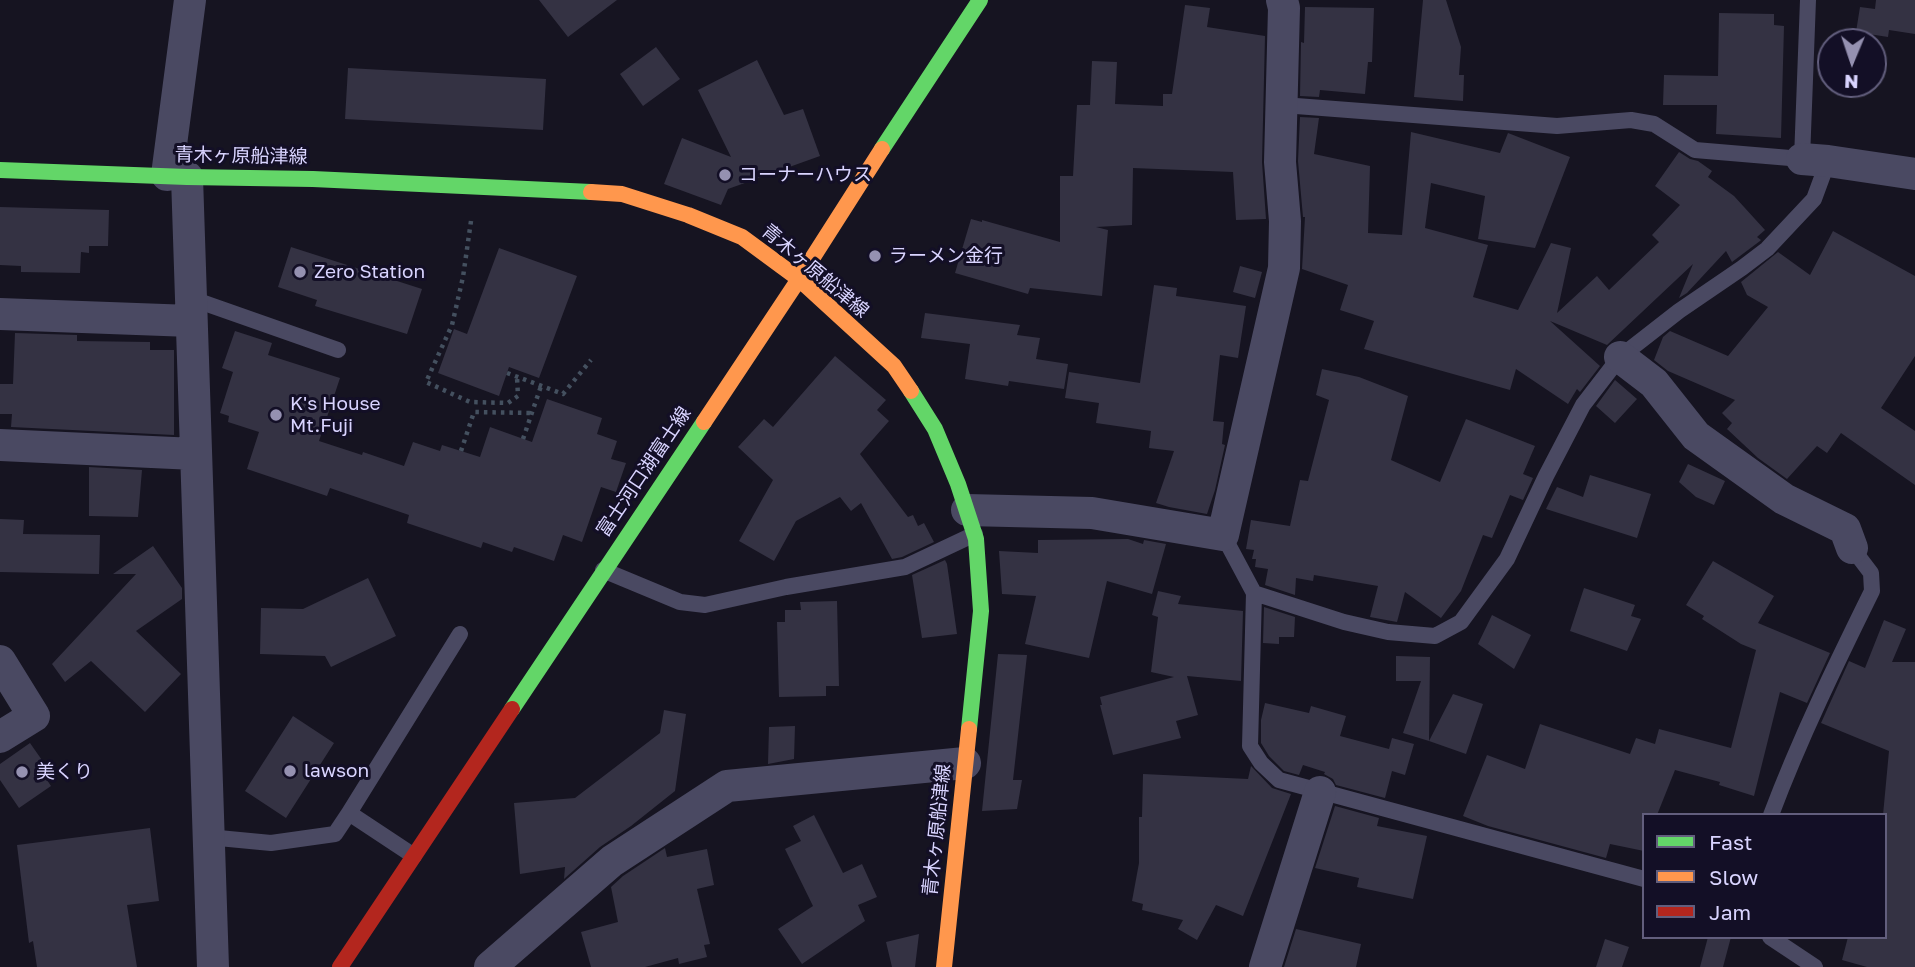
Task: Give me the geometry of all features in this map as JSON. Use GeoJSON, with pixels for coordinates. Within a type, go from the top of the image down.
{"type":"FeatureCollection","features":[{"type":"Feature","properties":{"kind":"main road","name":"富士河口湖富士線"},"geometry":{"type":"LineString","coordinates":[[340,967],[799,279],[980,0]]}},
{"type":"Feature","properties":{"kind":"main road","name":"青木ヶ原船津線"},"geometry":{"type":"LineString","coordinates":[[0,170],[313,179],[622,194],[688,215],[742,237],[799,279],[894,366],[935,429],[976,539],[981,611],[944,967]]}},
{"type":"Feature","properties":{"kind":"street"},"geometry":{"type":"LineString","coordinates":[[190,0],[177,176],[191,309],[213,967]]}},
{"type":"Feature","properties":{"kind":"street"},"geometry":{"type":"LineString","coordinates":[[971,522],[1092,513],[1223,535],[1284,268],[1285,221],[1280,162],[1283,105],[1282,0]]}},
{"type":"Feature","properties":{"kind":"street"},"geometry":{"type":"LineString","coordinates":[[1815,160],[1915,174]]}},
{"type":"Feature","properties":{"kind":"street"},"geometry":{"type":"LineString","coordinates":[[0,314],[191,309]]}},
{"type":"Feature","properties":{"kind":"street"},"geometry":{"type":"LineString","coordinates":[[1620,357],[1654,383],[1696,436],[1784,499],[1844,529],[1852,548]]}},
{"type":"Feature","properties":{"kind":"street"},"geometry":{"type":"LineString","coordinates":[[0,445],[195,454]]}},
{"type":"Feature","properties":{"kind":"street"},"geometry":{"type":"LineString","coordinates":[[0,661],[34,716],[0,737]]}},
{"type":"Feature","properties":{"kind":"street"},"geometry":{"type":"LineString","coordinates":[[490,967],[612,861],[727,786],[965,763]]}},
{"type":"Feature","properties":{"kind":"street"},"geometry":{"type":"LineString","coordinates":[[1265,967],[1320,792]]}},
{"type":"Feature","properties":{"kind":"lane"},"geometry":{"type":"LineString","coordinates":[[1254,593],[1344,622],[1388,632],[1435,636],[1461,622],[1507,559],[1583,405],[1620,357],[1679,311],[1767,249],[1814,199],[1815,160],[1808,0]]}},
{"type":"Feature","properties":{"kind":"lane"},"geometry":{"type":"LineString","coordinates":[[1283,105],[1557,126],[1631,120],[1654,124],[1695,150],[1815,160]]}},
{"type":"Feature","properties":{"kind":"lane"},"geometry":{"type":"LineString","coordinates":[[191,309],[338,350]]}},
{"type":"Feature","properties":{"kind":"lane"},"geometry":{"type":"LineString","coordinates":[[603,570],[680,602],[705,605],[786,587],[905,567],[971,522]]}},
{"type":"Feature","properties":{"kind":"lane"},"geometry":{"type":"LineString","coordinates":[[1223,535],[1254,593],[1250,746],[1261,763],[1279,780],[1642,878]]}},
{"type":"Feature","properties":{"kind":"lane"},"geometry":{"type":"LineString","coordinates":[[1772,813],[1817,702],[1872,591],[1871,573],[1852,548]]}},
{"type":"Feature","properties":{"kind":"lane"},"geometry":{"type":"LineString","coordinates":[[208,837],[271,843],[335,834],[460,634]]}},
{"type":"Feature","properties":{"kind":"lane"},"geometry":{"type":"LineString","coordinates":[[349,813],[414,856]]}},
{"type":"Feature","properties":{"kind":"lane"},"geometry":{"type":"LineString","coordinates":[[1773,939],[1815,967]]}},
{"type":"Feature","properties":{"kind":"path"},"geometry":{"type":"LineString","coordinates":[[473,186],[470,232],[452,325],[426,382],[470,402],[508,403],[518,396],[517,377]]}},
{"type":"Feature","properties":{"kind":"path"},"geometry":{"type":"LineString","coordinates":[[507,373],[563,394],[591,360]]}},
{"type":"Feature","properties":{"kind":"path"},"geometry":{"type":"LineString","coordinates":[[523,439],[541,386]]}},
{"type":"Feature","properties":{"kind":"path"},"geometry":{"type":"LineString","coordinates":[[461,451],[474,412],[532,413]]}},
{"type":"Feature","properties":{"kind":"building"},"geometry":{"type":"Polygon","coordinates":[[[539,0],[617,0],[568,37],[539,0]]]}},
{"type":"Feature","properties":{"kind":"building"},"geometry":{"type":"Polygon","coordinates":[[[1423,0],[1446,0],[1461,47],[1459,75],[1464,75],[1463,101],[1414,97],[1423,0]]]}},
{"type":"Feature","properties":{"kind":"building"},"geometry":{"type":"Polygon","coordinates":[[[1876,0],[1915,0],[1915,34],[1889,30],[1888,37],[1887,28],[1857,28],[1860,7],[1875,9],[1876,0]]]}},
{"type":"Feature","properties":{"kind":"building"},"geometry":{"type":"Polygon","coordinates":[[[1185,5],[1210,8],[1207,27],[1265,36],[1262,162],[1266,219],[1236,220],[1233,172],[1133,168],[1132,225],[1096,227],[1108,230],[1102,296],[1030,288],[1028,294],[955,273],[971,219],[1060,242],[1060,176],[1073,176],[1077,105],[1090,105],[1092,61],[1117,62],[1115,104],[1163,106],[1163,94],[1172,94],[1185,5]]]}},
{"type":"Feature","properties":{"kind":"building"},"geometry":{"type":"Polygon","coordinates":[[[1305,7],[1374,8],[1372,62],[1368,62],[1365,94],[1320,90],[1319,97],[1300,96],[1305,7]]]}},
{"type":"Feature","properties":{"kind":"building"},"geometry":{"type":"Polygon","coordinates":[[[1719,13],[1774,14],[1774,25],[1784,26],[1781,138],[1716,134],[1717,105],[1663,105],[1664,75],[1718,76],[1719,13]]]}},
{"type":"Feature","properties":{"kind":"building"},"geometry":{"type":"Polygon","coordinates":[[[656,47],[680,79],[643,106],[620,74],[656,47]]]}},
{"type":"Feature","properties":{"kind":"building"},"geometry":{"type":"Polygon","coordinates":[[[757,60],[784,115],[803,109],[820,156],[728,189],[721,205],[664,184],[682,138],[731,157],[698,90],[757,60]]]}},
{"type":"Feature","properties":{"kind":"building"},"geometry":{"type":"Polygon","coordinates":[[[348,68],[546,79],[543,130],[345,119],[348,68]]]}},
{"type":"Feature","properties":{"kind":"building"},"geometry":{"type":"Polygon","coordinates":[[[1300,117],[1319,118],[1314,154],[1370,166],[1368,233],[1402,235],[1411,132],[1500,153],[1508,133],[1570,157],[1535,248],[1478,239],[1485,196],[1431,183],[1425,228],[1488,245],[1473,297],[1518,310],[1551,243],[1571,248],[1557,313],[1597,276],[1609,290],[1659,242],[1652,235],[1680,205],[1655,186],[1679,152],[1712,171],[1708,177],[1734,196],[1765,230],[1757,237],[1760,241],[1732,262],[1726,251],[1687,293],[1679,298],[1693,264],[1607,345],[1550,321],[1600,366],[1580,392],[1577,389],[1568,404],[1516,369],[1510,390],[1364,349],[1374,321],[1340,310],[1348,285],[1302,269],[1305,217],[1298,161],[1300,117]]]}},
{"type":"Feature","properties":{"kind":"building"},"geometry":{"type":"Polygon","coordinates":[[[0,207],[109,210],[108,246],[89,246],[89,253],[81,252],[80,273],[21,272],[21,266],[0,265],[0,207]]]}},
{"type":"Feature","properties":{"kind":"building"},"geometry":{"type":"Polygon","coordinates":[[[1833,231],[1915,276],[1915,356],[1881,408],[1915,431],[1915,485],[1841,433],[1827,453],[1817,446],[1787,479],[1758,458],[1727,429],[1732,423],[1722,413],[1735,400],[1668,371],[1654,360],[1663,337],[1670,331],[1728,356],[1768,307],[1747,295],[1741,282],[1778,252],[1810,275],[1833,231]]]}},
{"type":"Feature","properties":{"kind":"building"},"geometry":{"type":"Polygon","coordinates":[[[291,247],[422,289],[407,334],[315,306],[317,300],[278,287],[291,247]]]}},
{"type":"Feature","properties":{"kind":"building"},"geometry":{"type":"Polygon","coordinates":[[[499,248],[577,276],[539,378],[509,367],[499,396],[438,373],[454,329],[467,334],[499,248]]]}},
{"type":"Feature","properties":{"kind":"building"},"geometry":{"type":"Polygon","coordinates":[[[1240,266],[1262,272],[1255,298],[1233,292],[1240,266]]]}},
{"type":"Feature","properties":{"kind":"building"},"geometry":{"type":"Polygon","coordinates":[[[1154,285],[1177,288],[1176,296],[1246,306],[1238,358],[1220,355],[1213,421],[1224,422],[1222,444],[1225,445],[1207,514],[1156,503],[1174,451],[1149,448],[1151,431],[1096,423],[1099,403],[1065,398],[1069,372],[1140,383],[1154,285]]]}},
{"type":"Feature","properties":{"kind":"building"},"geometry":{"type":"Polygon","coordinates":[[[925,313],[1020,325],[1017,335],[1040,338],[1036,359],[1068,364],[1064,389],[1009,381],[1008,386],[965,379],[970,344],[921,338],[925,313]]]}},
{"type":"Feature","properties":{"kind":"building"},"geometry":{"type":"Polygon","coordinates":[[[235,331],[272,343],[268,355],[340,378],[319,441],[404,466],[413,442],[440,451],[442,445],[480,457],[490,427],[532,442],[547,399],[602,418],[597,434],[617,441],[611,459],[626,463],[616,492],[601,487],[582,542],[563,535],[554,561],[514,547],[512,552],[483,542],[481,548],[407,523],[409,515],[330,488],[327,496],[247,469],[259,432],[228,422],[229,416],[220,413],[233,372],[222,368],[235,331]]]}},
{"type":"Feature","properties":{"kind":"building"},"geometry":{"type":"Polygon","coordinates":[[[15,333],[77,335],[77,341],[150,342],[150,350],[174,350],[174,435],[11,427],[12,414],[0,414],[0,384],[13,384],[15,333]]]}},
{"type":"Feature","properties":{"kind":"building"},"geometry":{"type":"Polygon","coordinates":[[[835,356],[886,400],[877,410],[889,421],[860,454],[908,517],[913,515],[918,526],[924,523],[934,542],[892,559],[861,503],[851,511],[840,497],[796,521],[774,561],[739,541],[773,480],[738,447],[764,419],[773,427],[835,356]]]}},
{"type":"Feature","properties":{"kind":"building"},"geometry":{"type":"Polygon","coordinates":[[[1322,369],[1359,377],[1408,396],[1391,460],[1440,482],[1466,419],[1535,446],[1523,474],[1533,478],[1523,500],[1510,495],[1492,538],[1483,535],[1461,591],[1441,618],[1405,592],[1397,622],[1370,617],[1378,586],[1314,575],[1313,581],[1296,578],[1295,595],[1265,585],[1268,569],[1255,567],[1256,559],[1252,559],[1254,550],[1246,549],[1251,520],[1290,526],[1300,480],[1308,481],[1329,400],[1316,395],[1322,369]]]}},
{"type":"Feature","properties":{"kind":"building"},"geometry":{"type":"Polygon","coordinates":[[[1615,380],[1637,399],[1615,423],[1596,406],[1615,380]]]}},
{"type":"Feature","properties":{"kind":"building"},"geometry":{"type":"Polygon","coordinates":[[[1688,464],[1725,481],[1714,505],[1696,497],[1679,482],[1688,464]]]}},
{"type":"Feature","properties":{"kind":"building"},"geometry":{"type":"Polygon","coordinates":[[[89,467],[142,470],[138,517],[89,516],[89,467]]]}},
{"type":"Feature","properties":{"kind":"building"},"geometry":{"type":"Polygon","coordinates":[[[1590,475],[1651,494],[1637,538],[1546,509],[1557,487],[1583,497],[1590,475]]]}},
{"type":"Feature","properties":{"kind":"building"},"geometry":{"type":"Polygon","coordinates":[[[0,519],[24,520],[23,534],[100,535],[99,574],[0,572],[0,519]]]}},
{"type":"Feature","properties":{"kind":"building"},"geometry":{"type":"Polygon","coordinates":[[[1128,539],[1143,544],[1144,540],[1166,544],[1152,594],[1107,581],[1089,658],[1025,644],[1036,596],[1002,594],[999,551],[1038,553],[1038,540],[1128,539]]]}},
{"type":"Feature","properties":{"kind":"building"},"geometry":{"type":"Polygon","coordinates":[[[153,546],[182,588],[182,599],[136,631],[181,674],[145,712],[91,661],[65,682],[52,664],[136,574],[113,574],[153,546]]]}},
{"type":"Feature","properties":{"kind":"building"},"geometry":{"type":"Polygon","coordinates":[[[945,560],[957,634],[922,638],[912,575],[945,560]]]}},
{"type":"Feature","properties":{"kind":"building"},"geometry":{"type":"Polygon","coordinates":[[[1713,561],[1774,596],[1758,623],[1830,653],[1807,703],[1780,692],[1754,796],[1719,785],[1720,782],[1675,770],[1658,813],[1642,813],[1642,851],[1610,844],[1606,858],[1488,826],[1463,816],[1487,755],[1525,769],[1540,724],[1630,754],[1636,738],[1655,744],[1659,729],[1731,748],[1756,650],[1741,644],[1702,619],[1704,616],[1686,605],[1713,561]]]}},
{"type":"Feature","properties":{"kind":"building"},"geometry":{"type":"Polygon","coordinates":[[[368,578],[396,636],[331,667],[325,656],[260,654],[261,608],[303,609],[368,578]]]}},
{"type":"Feature","properties":{"kind":"building"},"geometry":{"type":"Polygon","coordinates":[[[1584,588],[1635,605],[1631,616],[1641,619],[1627,651],[1570,631],[1584,588]]]}},
{"type":"Feature","properties":{"kind":"building"},"geometry":{"type":"Polygon","coordinates":[[[1158,591],[1181,596],[1178,604],[1243,611],[1241,681],[1187,676],[1198,715],[1176,721],[1181,738],[1113,755],[1100,697],[1174,677],[1151,672],[1158,617],[1152,615],[1158,591]]]}},
{"type":"Feature","properties":{"kind":"building"},"geometry":{"type":"Polygon","coordinates":[[[837,601],[839,686],[826,686],[826,696],[779,697],[777,622],[785,622],[785,610],[801,610],[800,602],[837,601]]]}},
{"type":"Feature","properties":{"kind":"building"},"geometry":{"type":"Polygon","coordinates":[[[1264,607],[1295,617],[1294,637],[1279,637],[1279,644],[1263,643],[1264,607]]]}},
{"type":"Feature","properties":{"kind":"building"},"geometry":{"type":"Polygon","coordinates":[[[1492,615],[1531,635],[1514,669],[1478,644],[1492,615]]]}},
{"type":"Feature","properties":{"kind":"building"},"geometry":{"type":"Polygon","coordinates":[[[1884,620],[1906,629],[1892,662],[1915,662],[1915,967],[1867,967],[1842,960],[1847,939],[1887,939],[1887,813],[1883,813],[1889,751],[1821,723],[1849,661],[1865,668],[1884,620]]]}},
{"type":"Feature","properties":{"kind":"building"},"geometry":{"type":"Polygon","coordinates":[[[998,654],[1027,655],[1013,780],[1022,780],[1017,809],[982,811],[998,654]]]}},
{"type":"Feature","properties":{"kind":"building"},"geometry":{"type":"Polygon","coordinates":[[[1396,656],[1430,657],[1429,741],[1403,733],[1421,681],[1396,681],[1396,656]]]}},
{"type":"Feature","properties":{"kind":"building"},"geometry":{"type":"Polygon","coordinates":[[[1453,694],[1483,704],[1466,754],[1429,741],[1453,694]]]}},
{"type":"Feature","properties":{"kind":"building"},"geometry":{"type":"Polygon","coordinates":[[[1265,703],[1309,713],[1311,706],[1346,716],[1340,736],[1389,749],[1392,738],[1414,744],[1405,775],[1392,771],[1385,798],[1336,785],[1325,772],[1303,765],[1299,775],[1284,771],[1261,743],[1261,720],[1265,703]]]}},
{"type":"Feature","properties":{"kind":"building"},"geometry":{"type":"Polygon","coordinates":[[[664,710],[686,714],[675,791],[600,847],[564,879],[565,867],[520,874],[514,803],[575,798],[660,733],[664,710]]]}},
{"type":"Feature","properties":{"kind":"building"},"geometry":{"type":"Polygon","coordinates":[[[293,716],[334,743],[286,818],[245,791],[293,716]]]}},
{"type":"Feature","properties":{"kind":"building"},"geometry":{"type":"Polygon","coordinates":[[[795,726],[794,759],[768,764],[769,727],[795,726]]]}},
{"type":"Feature","properties":{"kind":"building"},"geometry":{"type":"Polygon","coordinates":[[[30,743],[51,773],[45,777],[51,786],[19,808],[0,780],[0,764],[30,743]]]}},
{"type":"Feature","properties":{"kind":"building"},"geometry":{"type":"Polygon","coordinates":[[[1251,766],[1272,788],[1291,794],[1243,916],[1216,905],[1197,940],[1178,929],[1183,920],[1142,910],[1143,904],[1132,901],[1139,863],[1143,774],[1248,779],[1251,766]]]}},
{"type":"Feature","properties":{"kind":"building"},"geometry":{"type":"Polygon","coordinates":[[[1335,806],[1379,818],[1377,826],[1427,836],[1413,899],[1357,887],[1359,878],[1315,868],[1335,806]]]}},
{"type":"Feature","properties":{"kind":"building"},"geometry":{"type":"Polygon","coordinates":[[[814,815],[843,873],[862,864],[877,897],[858,905],[865,921],[802,964],[778,929],[813,906],[785,849],[801,841],[793,826],[814,815]]]}},
{"type":"Feature","properties":{"kind":"building"},"geometry":{"type":"Polygon","coordinates":[[[150,828],[159,901],[127,905],[137,967],[37,967],[33,941],[29,943],[17,845],[150,828]]]}},
{"type":"Feature","properties":{"kind":"building"},"geometry":{"type":"Polygon","coordinates":[[[665,848],[667,857],[707,849],[714,885],[697,889],[710,944],[704,945],[707,957],[679,964],[678,958],[645,967],[591,967],[581,932],[618,922],[611,887],[665,848]]]}},
{"type":"Feature","properties":{"kind":"building"},"geometry":{"type":"Polygon","coordinates":[[[1296,929],[1361,944],[1356,967],[1284,967],[1296,929]]]}},
{"type":"Feature","properties":{"kind":"building"},"geometry":{"type":"Polygon","coordinates":[[[919,934],[915,967],[892,967],[886,942],[919,934]]]}},
{"type":"Feature","properties":{"kind":"building"},"geometry":{"type":"Polygon","coordinates":[[[1605,939],[1629,947],[1622,967],[1596,967],[1605,939]]]}},
{"type":"Feature","properties":{"kind":"building"},"geometry":{"type":"Polygon","coordinates":[[[1707,939],[1730,939],[1723,967],[1700,967],[1707,939]]]}},
{"type":"Feature","properties":{"kind":"traffic: fast"},"geometry":{"type":"LineString","coordinates":[[882,149],[980,0]]}},
{"type":"Feature","properties":{"kind":"traffic: fast"},"geometry":{"type":"LineString","coordinates":[[0,170],[313,179],[591,192]]}},
{"type":"Feature","properties":{"kind":"traffic: fast"},"geometry":{"type":"LineString","coordinates":[[911,391],[935,429],[958,484],[976,539],[981,611],[969,729]]}},
{"type":"Feature","properties":{"kind":"traffic: fast"},"geometry":{"type":"LineString","coordinates":[[512,709],[704,422]]}},
{"type":"Feature","properties":{"kind":"traffic: slow"},"geometry":{"type":"LineString","coordinates":[[704,422],[882,149]]}},
{"type":"Feature","properties":{"kind":"traffic: slow"},"geometry":{"type":"LineString","coordinates":[[591,192],[622,194],[688,215],[742,237],[799,279],[894,366],[911,391]]}},
{"type":"Feature","properties":{"kind":"traffic: slow"},"geometry":{"type":"LineString","coordinates":[[944,967],[969,729]]}},
{"type":"Feature","properties":{"kind":"traffic: jam"},"geometry":{"type":"LineString","coordinates":[[340,967],[512,709]]}},
{"type":"Feature","properties":{"kind":"place","name":"コーナーハウス"},"geometry":{"type":"Point","coordinates":[725,175]}},
{"type":"Feature","properties":{"kind":"place","name":"ラーメン金行"},"geometry":{"type":"Point","coordinates":[875,256]}},
{"type":"Feature","properties":{"kind":"place","name":"Zero Station"},"geometry":{"type":"Point","coordinates":[300,272]}},
{"type":"Feature","properties":{"kind":"place","name":"K's House Mt.Fuji"},"geometry":{"type":"Point","coordinates":[276,415]}},
{"type":"Feature","properties":{"kind":"place","name":"lawson"},"geometry":{"type":"Point","coordinates":[290,771]}},
{"type":"Feature","properties":{"kind":"place","name":"美くり"},"geometry":{"type":"Point","coordinates":[22,772]}}]}
